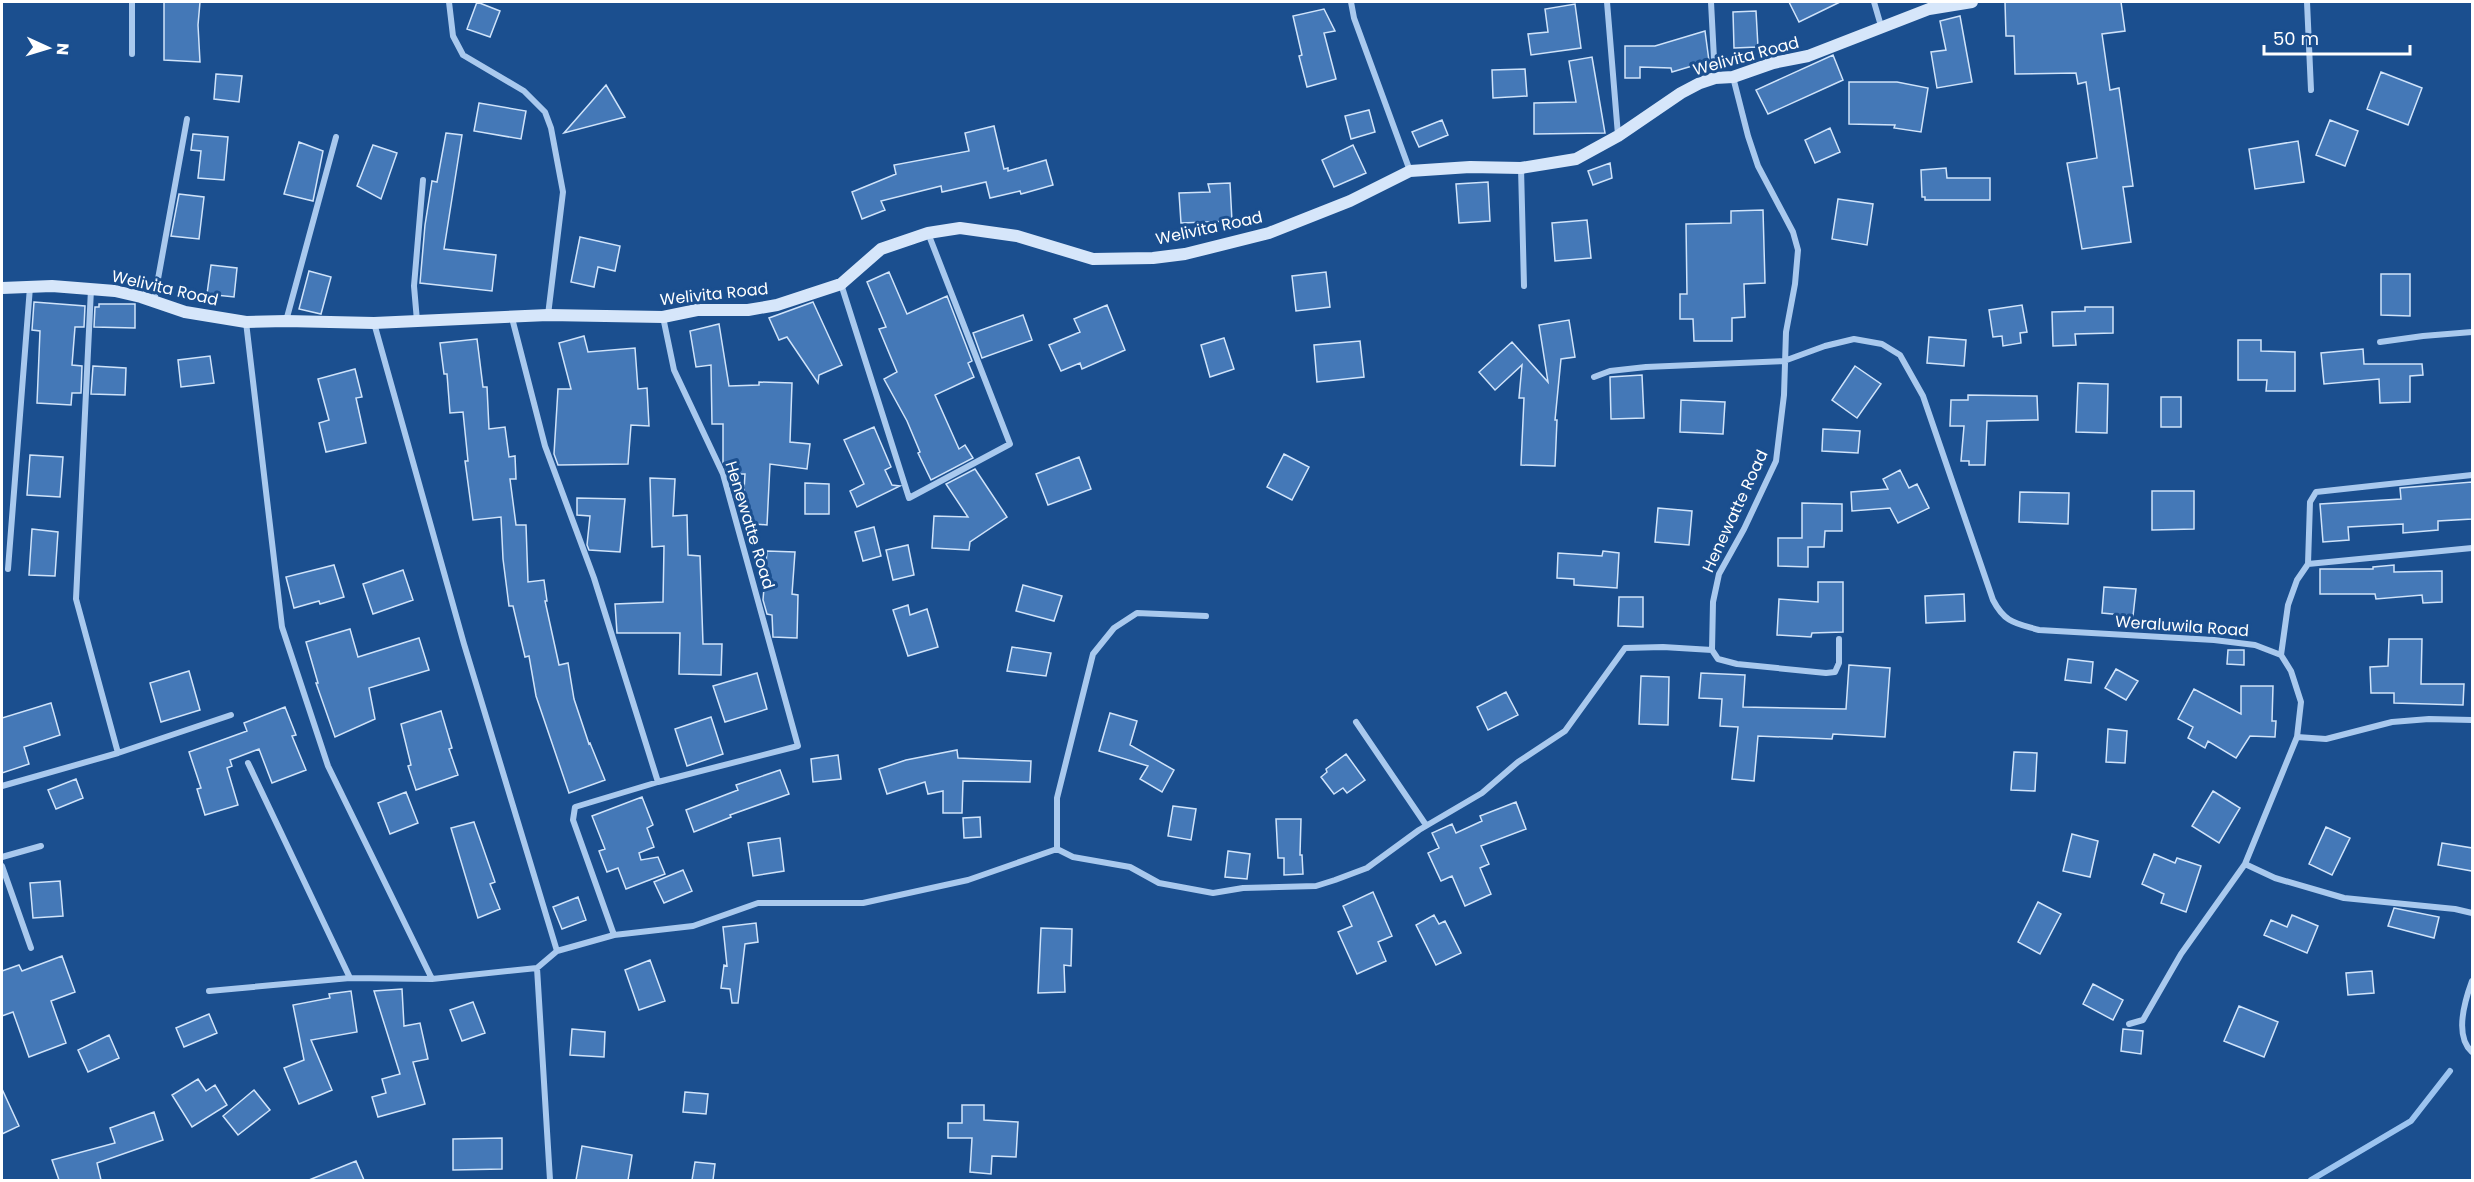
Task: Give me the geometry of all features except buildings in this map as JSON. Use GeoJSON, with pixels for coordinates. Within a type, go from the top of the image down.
{"type":"FeatureCollection","features":[{"type":"Feature","properties":{"kind":"street"},"geometry":{"type":"LineString","coordinates":[[132,2],[132,54]]}},
{"type":"Feature","properties":{"kind":"street"},"geometry":{"type":"LineString","coordinates":[[449,2],[453,36],[463,55],[524,91],[545,112],[551,128],[563,192],[548,315]]}},
{"type":"Feature","properties":{"kind":"street"},"geometry":{"type":"LineString","coordinates":[[1351,2],[1354,18],[1410,171]]}},
{"type":"Feature","properties":{"kind":"street"},"geometry":{"type":"LineString","coordinates":[[1607,2],[1618,136]]}},
{"type":"Feature","properties":{"kind":"street"},"geometry":{"type":"LineString","coordinates":[[1711,2],[1715,78]]}},
{"type":"Feature","properties":{"kind":"street"},"geometry":{"type":"LineString","coordinates":[[1874,2],[1881,26]]}},
{"type":"Feature","properties":{"kind":"street","name":"Welivita Road"},"geometry":{"type":"LineString","coordinates":[[2,288],[91,288],[154,301],[185,312],[246,322],[374,323],[548,315],[663,317],[697,310],[748,310],[777,305],[841,284],[881,249],[928,234],[960,228],[1017,236],[1093,259],[1153,258],[1185,254],[1269,233],[1350,201],[1410,171],[1470,167],[1521,168],[1576,159],[1618,136],[1690,88],[1715,78],[1733,77],[1773,63],[1808,56],[1929,9],[1972,2]]}},
{"type":"Feature","properties":{"kind":"street"},"geometry":{"type":"LineString","coordinates":[[2307,2],[2311,90]]}},
{"type":"Feature","properties":{"kind":"street","name":"Henewatte Road"},"geometry":{"type":"LineString","coordinates":[[1712,650],[1713,602],[1719,574],[1744,530],[1776,461],[1784,395],[1784,361],[1798,250],[1793,232],[1758,166],[1733,77]]}},
{"type":"Feature","properties":{"kind":"street"},"geometry":{"type":"LineString","coordinates":[[154,301],[187,119]]}},
{"type":"Feature","properties":{"kind":"street"},"geometry":{"type":"LineString","coordinates":[[286,321],[336,137]]}},
{"type":"Feature","properties":{"kind":"street"},"geometry":{"type":"LineString","coordinates":[[1521,168],[1524,286]]}},
{"type":"Feature","properties":{"kind":"street"},"geometry":{"type":"LineString","coordinates":[[417,321],[414,286],[423,180]]}},
{"type":"Feature","properties":{"kind":"street"},"geometry":{"type":"LineString","coordinates":[[841,284],[909,498],[1010,444],[928,234]]}},
{"type":"Feature","properties":{"kind":"street"},"geometry":{"type":"LineString","coordinates":[[8,569],[30,287]]}},
{"type":"Feature","properties":{"kind":"street"},"geometry":{"type":"LineString","coordinates":[[91,288],[76,599],[118,753]]}},
{"type":"Feature","properties":{"kind":"street","name":"Henewatte Road"},"geometry":{"type":"LineString","coordinates":[[658,782],[798,746],[723,474],[674,370],[663,317]]}},
{"type":"Feature","properties":{"kind":"street"},"geometry":{"type":"LineString","coordinates":[[512,318],[545,446],[594,578],[658,782],[575,807],[573,820],[614,935]]}},
{"type":"Feature","properties":{"kind":"street"},"geometry":{"type":"LineString","coordinates":[[246,322],[282,627],[328,766],[432,979]]}},
{"type":"Feature","properties":{"kind":"street"},"geometry":{"type":"LineString","coordinates":[[374,323],[464,644],[557,951]]}},
{"type":"Feature","properties":{"kind":"street"},"geometry":{"type":"LineString","coordinates":[[2380,342],[2472,332]]}},
{"type":"Feature","properties":{"kind":"street","name":"Weraluwila Road"},"geometry":{"type":"LineString","coordinates":[[1784,361],[1825,346],[1854,339],[1882,344],[1900,355],[1923,396],[2000,615],[2012,622],[2039,630],[2214,640],[2255,645],[2282,655]]}},
{"type":"Feature","properties":{"kind":"street"},"geometry":{"type":"LineString","coordinates":[[1594,378],[1610,371],[1646,367],[1784,361]]}},
{"type":"Feature","properties":{"kind":"street"},"geometry":{"type":"LineString","coordinates":[[2130,1024],[2143,1020],[2181,954],[2245,864],[2297,737],[2301,702],[2291,671],[2282,655],[2288,604],[2297,580],[2308,564],[2310,501],[2316,492],[2472,475]]}},
{"type":"Feature","properties":{"kind":"street"},"geometry":{"type":"LineString","coordinates":[[2308,564],[2472,548]]}},
{"type":"Feature","properties":{"kind":"street"},"geometry":{"type":"LineString","coordinates":[[1057,849],[1057,798],[1093,654],[1114,628],[1137,614],[1206,616]]}},
{"type":"Feature","properties":{"kind":"street"},"geometry":{"type":"LineString","coordinates":[[209,991],[350,978],[432,979],[537,968],[557,951],[614,935],[693,926],[758,903],[863,903],[969,880],[1057,849],[1073,857],[1130,867],[1159,883],[1213,893],[1243,888],[1316,886],[1366,868],[1426,825],[1482,793],[1518,762],[1565,731],[1625,648],[1663,647],[1712,650],[1719,659],[1737,664],[1826,673],[1835,672],[1839,663],[1839,639]]}},
{"type":"Feature","properties":{"kind":"street"},"geometry":{"type":"LineString","coordinates":[[2,786],[118,753],[231,716]]}},
{"type":"Feature","properties":{"kind":"street"},"geometry":{"type":"LineString","coordinates":[[2297,737],[2326,739],[2392,722],[2429,719],[2472,720]]}},
{"type":"Feature","properties":{"kind":"street"},"geometry":{"type":"LineString","coordinates":[[1356,722],[1426,825]]}},
{"type":"Feature","properties":{"kind":"street"},"geometry":{"type":"LineString","coordinates":[[248,763],[350,978]]}},
{"type":"Feature","properties":{"kind":"street"},"geometry":{"type":"LineString","coordinates":[[2,857],[42,846]]}},
{"type":"Feature","properties":{"kind":"street"},"geometry":{"type":"LineString","coordinates":[[2245,864],[2275,878],[2344,898],[2455,909],[2472,914]]}},
{"type":"Feature","properties":{"kind":"street"},"geometry":{"type":"LineString","coordinates":[[2,866],[31,948]]}},
{"type":"Feature","properties":{"kind":"street"},"geometry":{"type":"LineString","coordinates":[[537,968],[550,1180]]}},
{"type":"Feature","properties":{"kind":"street"},"geometry":{"type":"LineString","coordinates":[[2472,981],[2462,1031],[2467,1047],[2472,1052]]}},
{"type":"Feature","properties":{"kind":"waterway"},"geometry":{"type":"LineString","coordinates":[[2311,1180],[2411,1121],[2450,1071]]}}]}
